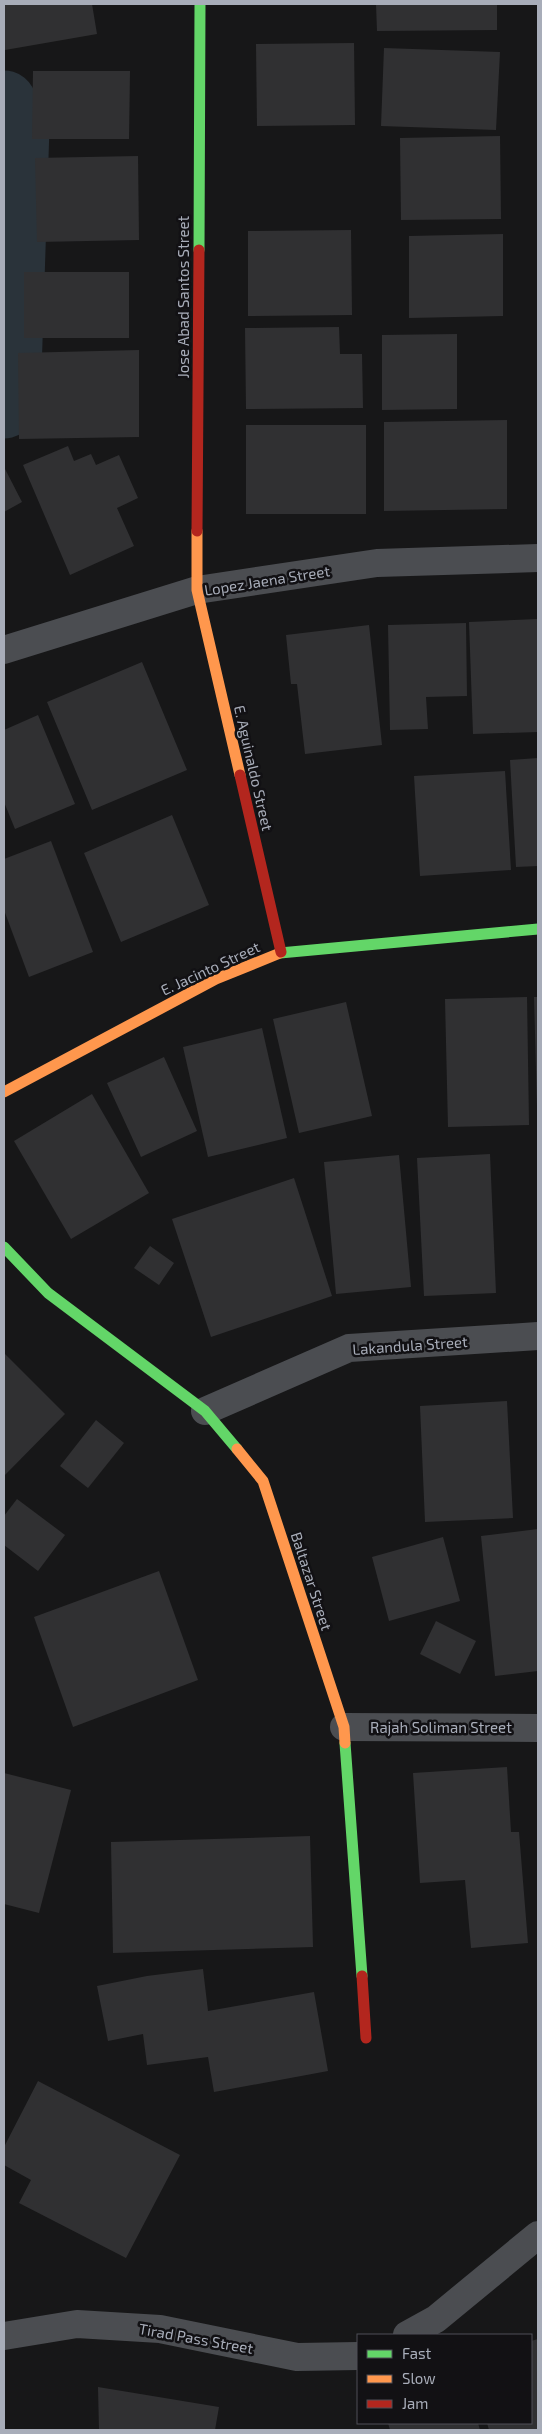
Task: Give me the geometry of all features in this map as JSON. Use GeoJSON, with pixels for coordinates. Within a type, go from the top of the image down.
{"type":"FeatureCollection","features":[{"type":"Feature","properties":{"kind":"street","name":"Jose Abad Santos Street"},"geometry":{"type":"LineString","coordinates":[[197,590],[200,4]]}},
{"type":"Feature","properties":{"kind":"street","name":"Lopez Jaena Street"},"geometry":{"type":"LineString","coordinates":[[4,650],[197,590],[377,563],[538,558]]}},
{"type":"Feature","properties":{"kind":"street","name":"E. Aguinaldo Street"},"geometry":{"type":"LineString","coordinates":[[197,590],[281,952]]}},
{"type":"Feature","properties":{"kind":"street","name":"E. Jacinto Street"},"geometry":{"type":"LineString","coordinates":[[4,1092],[216,979],[281,952],[538,929]]}},
{"type":"Feature","properties":{"kind":"street","name":"Baltazar Street"},"geometry":{"type":"LineString","coordinates":[[4,1247],[48,1293],[205,1411],[263,1481],[344,1727],[366,2038]]}},
{"type":"Feature","properties":{"kind":"street","name":"Lakandula Street"},"geometry":{"type":"LineString","coordinates":[[205,1411],[349,1348],[538,1336]]}},
{"type":"Feature","properties":{"kind":"street","name":"Rajah Soliman Street"},"geometry":{"type":"LineString","coordinates":[[344,1727],[538,1728]]}},
{"type":"Feature","properties":{"kind":"street"},"geometry":{"type":"LineString","coordinates":[[409,2334],[436,2319],[538,2235]]}},
{"type":"Feature","properties":{"kind":"street","name":"Tirad Pass Street"},"geometry":{"type":"LineString","coordinates":[[4,2336],[77,2324],[160,2329],[297,2357],[357,2356]]}},
{"type":"Feature","properties":{"kind":"building"},"geometry":{"type":"Polygon","coordinates":[[[4,4],[92,4],[97,34],[5,50],[4,4]]]}},
{"type":"Feature","properties":{"kind":"building"},"geometry":{"type":"Polygon","coordinates":[[[376,4],[497,4],[497,30],[377,31],[376,4]]]}},
{"type":"Feature","properties":{"kind":"building"},"geometry":{"type":"Polygon","coordinates":[[[354,43],[355,125],[257,126],[256,44],[354,43]]]}},
{"type":"Feature","properties":{"kind":"building"},"geometry":{"type":"Polygon","coordinates":[[[384,48],[500,52],[496,130],[381,126],[384,48]]]}},
{"type":"Feature","properties":{"kind":"building"},"geometry":{"type":"Polygon","coordinates":[[[33,71],[130,71],[129,139],[32,139],[33,71]]]}},
{"type":"Feature","properties":{"kind":"building"},"geometry":{"type":"Polygon","coordinates":[[[500,136],[501,219],[401,220],[400,138],[500,136]]]}},
{"type":"Feature","properties":{"kind":"building"},"geometry":{"type":"Polygon","coordinates":[[[138,156],[139,240],[37,242],[35,158],[138,156]]]}},
{"type":"Feature","properties":{"kind":"building"},"geometry":{"type":"Polygon","coordinates":[[[351,230],[352,315],[248,316],[248,231],[351,230]]]}},
{"type":"Feature","properties":{"kind":"building"},"geometry":{"type":"Polygon","coordinates":[[[503,234],[503,316],[409,318],[409,236],[503,234]]]}},
{"type":"Feature","properties":{"kind":"building"},"geometry":{"type":"Polygon","coordinates":[[[24,272],[129,272],[129,338],[24,338],[24,272]]]}},
{"type":"Feature","properties":{"kind":"building"},"geometry":{"type":"Polygon","coordinates":[[[339,327],[340,354],[362,354],[363,408],[246,409],[245,328],[339,327]]]}},
{"type":"Feature","properties":{"kind":"building"},"geometry":{"type":"Polygon","coordinates":[[[457,334],[457,409],[382,410],[382,335],[457,334]]]}},
{"type":"Feature","properties":{"kind":"building"},"geometry":{"type":"Polygon","coordinates":[[[139,350],[139,437],[19,439],[18,353],[139,350]]]}},
{"type":"Feature","properties":{"kind":"building"},"geometry":{"type":"Polygon","coordinates":[[[507,420],[507,509],[384,511],[384,422],[507,420]]]}},
{"type":"Feature","properties":{"kind":"building"},"geometry":{"type":"Polygon","coordinates":[[[246,425],[366,425],[366,514],[246,514],[246,425]]]}},
{"type":"Feature","properties":{"kind":"building"},"geometry":{"type":"Polygon","coordinates":[[[68,446],[74,461],[91,454],[96,465],[119,455],[138,498],[117,508],[134,546],[70,575],[23,465],[68,446]]]}},
{"type":"Feature","properties":{"kind":"building"},"geometry":{"type":"Polygon","coordinates":[[[4,467],[22,502],[4,512],[4,467]]]}},
{"type":"Feature","properties":{"kind":"building"},"geometry":{"type":"Polygon","coordinates":[[[538,619],[538,732],[473,734],[469,622],[538,619]]]}},
{"type":"Feature","properties":{"kind":"building"},"geometry":{"type":"Polygon","coordinates":[[[466,623],[467,696],[426,697],[428,729],[390,730],[388,625],[466,623]]]}},
{"type":"Feature","properties":{"kind":"building"},"geometry":{"type":"Polygon","coordinates":[[[369,625],[382,745],[305,754],[297,684],[291,684],[286,635],[369,625]]]}},
{"type":"Feature","properties":{"kind":"building"},"geometry":{"type":"Polygon","coordinates":[[[142,662],[187,770],[92,810],[47,702],[142,662]]]}},
{"type":"Feature","properties":{"kind":"building"},"geometry":{"type":"Polygon","coordinates":[[[38,715],[75,804],[15,829],[4,802],[4,730],[38,715]]]}},
{"type":"Feature","properties":{"kind":"building"},"geometry":{"type":"Polygon","coordinates":[[[538,758],[538,866],[516,867],[510,760],[538,758]]]}},
{"type":"Feature","properties":{"kind":"building"},"geometry":{"type":"Polygon","coordinates":[[[505,771],[511,870],[420,876],[414,776],[505,771]]]}},
{"type":"Feature","properties":{"kind":"building"},"geometry":{"type":"Polygon","coordinates":[[[172,815],[209,905],[121,942],[84,853],[172,815]]]}},
{"type":"Feature","properties":{"kind":"building"},"geometry":{"type":"Polygon","coordinates":[[[51,841],[93,952],[29,977],[4,910],[4,859],[51,841]]]}},
{"type":"Feature","properties":{"kind":"building"},"geometry":{"type":"Polygon","coordinates":[[[527,997],[529,1125],[448,1127],[445,999],[527,997]]]}},
{"type":"Feature","properties":{"kind":"building"},"geometry":{"type":"Polygon","coordinates":[[[534,997],[538,997],[538,1107],[537,1107],[534,997]]]}},
{"type":"Feature","properties":{"kind":"building"},"geometry":{"type":"Polygon","coordinates":[[[346,1002],[372,1116],[299,1133],[273,1019],[346,1002]]]}},
{"type":"Feature","properties":{"kind":"building"},"geometry":{"type":"Polygon","coordinates":[[[262,1028],[287,1138],[208,1157],[183,1047],[262,1028]]]}},
{"type":"Feature","properties":{"kind":"building"},"geometry":{"type":"Polygon","coordinates":[[[164,1057],[197,1131],[141,1157],[107,1083],[164,1057]]]}},
{"type":"Feature","properties":{"kind":"building"},"geometry":{"type":"Polygon","coordinates":[[[92,1094],[149,1193],[71,1239],[14,1141],[92,1094]]]}},
{"type":"Feature","properties":{"kind":"building"},"geometry":{"type":"Polygon","coordinates":[[[490,1154],[496,1293],[424,1296],[417,1158],[490,1154]]]}},
{"type":"Feature","properties":{"kind":"building"},"geometry":{"type":"Polygon","coordinates":[[[399,1155],[411,1287],[336,1294],[324,1162],[399,1155]]]}},
{"type":"Feature","properties":{"kind":"building"},"geometry":{"type":"Polygon","coordinates":[[[294,1178],[332,1296],[211,1337],[172,1219],[294,1178]]]}},
{"type":"Feature","properties":{"kind":"building"},"geometry":{"type":"Polygon","coordinates":[[[150,1246],[174,1263],[159,1285],[134,1268],[150,1246]]]}},
{"type":"Feature","properties":{"kind":"building"},"geometry":{"type":"Polygon","coordinates":[[[4,1353],[65,1414],[4,1476],[4,1353]]]}},
{"type":"Feature","properties":{"kind":"building"},"geometry":{"type":"Polygon","coordinates":[[[507,1401],[513,1518],[425,1522],[420,1406],[507,1401]]]}},
{"type":"Feature","properties":{"kind":"building"},"geometry":{"type":"Polygon","coordinates":[[[96,1420],[124,1443],[88,1488],[60,1466],[96,1420]]]}},
{"type":"Feature","properties":{"kind":"building"},"geometry":{"type":"Polygon","coordinates":[[[17,1499],[65,1535],[38,1571],[4,1545],[4,1516],[17,1499]]]}},
{"type":"Feature","properties":{"kind":"building"},"geometry":{"type":"Polygon","coordinates":[[[538,1529],[538,1671],[495,1676],[481,1536],[538,1529]]]}},
{"type":"Feature","properties":{"kind":"building"},"geometry":{"type":"Polygon","coordinates":[[[443,1537],[460,1601],[389,1621],[372,1557],[443,1537]]]}},
{"type":"Feature","properties":{"kind":"building"},"geometry":{"type":"Polygon","coordinates":[[[159,1571],[198,1680],[73,1727],[34,1617],[159,1571]]]}},
{"type":"Feature","properties":{"kind":"building"},"geometry":{"type":"Polygon","coordinates":[[[436,1621],[476,1641],[460,1674],[420,1654],[436,1621]]]}},
{"type":"Feature","properties":{"kind":"building"},"geometry":{"type":"Polygon","coordinates":[[[507,1767],[511,1832],[519,1832],[528,1943],[471,1948],[465,1880],[420,1883],[413,1773],[507,1767]]]}},
{"type":"Feature","properties":{"kind":"building"},"geometry":{"type":"Polygon","coordinates":[[[4,1773],[71,1790],[39,1913],[4,1904],[4,1773]]]}},
{"type":"Feature","properties":{"kind":"building"},"geometry":{"type":"Polygon","coordinates":[[[310,1836],[313,1947],[113,1953],[111,1842],[310,1836]]]}},
{"type":"Feature","properties":{"kind":"building"},"geometry":{"type":"Polygon","coordinates":[[[203,1969],[208,2011],[314,1992],[328,2071],[214,2092],[208,2057],[147,2065],[143,2034],[108,2041],[97,1986],[147,1976],[203,1969]]]}},
{"type":"Feature","properties":{"kind":"building"},"geometry":{"type":"Polygon","coordinates":[[[38,2081],[180,2155],[126,2258],[19,2203],[31,2180],[4,2165],[4,2147],[38,2081]]]}},
{"type":"Feature","properties":{"kind":"building"},"geometry":{"type":"Polygon","coordinates":[[[538,2339],[538,2430],[489,2430],[487,2424],[532,2424],[532,2341],[538,2339]]]}},
{"type":"Feature","properties":{"kind":"building"},"geometry":{"type":"Polygon","coordinates":[[[98,2387],[219,2407],[215,2430],[99,2430],[98,2387]]]}},
{"type":"Feature","properties":{"kind":"building"},"geometry":{"type":"Polygon","coordinates":[[[388,2424],[478,2424],[480,2430],[390,2430],[388,2424]]]}},
{"type":"Feature","properties":{"kind":"waterway"},"geometry":{"type":"LineString","coordinates":[[4,103],[17,127],[8,403],[4,406]]}},
{"type":"Feature","properties":{"kind":"traffic: fast"},"geometry":{"type":"LineString","coordinates":[[199,250],[200,4]]}},
{"type":"Feature","properties":{"kind":"traffic: fast"},"geometry":{"type":"LineString","coordinates":[[280,953],[538,929]]}},
{"type":"Feature","properties":{"kind":"traffic: fast"},"geometry":{"type":"LineString","coordinates":[[4,1247],[48,1293],[205,1411],[237,1449]]}},
{"type":"Feature","properties":{"kind":"traffic: fast"},"geometry":{"type":"LineString","coordinates":[[345,1743],[362,1976]]}},
{"type":"Feature","properties":{"kind":"traffic: slow"},"geometry":{"type":"LineString","coordinates":[[197,531],[197,590],[240,775]]}},
{"type":"Feature","properties":{"kind":"traffic: slow"},"geometry":{"type":"LineString","coordinates":[[4,1092],[216,979],[280,953]]}},
{"type":"Feature","properties":{"kind":"traffic: slow"},"geometry":{"type":"LineString","coordinates":[[237,1449],[263,1481],[344,1727],[345,1743]]}},
{"type":"Feature","properties":{"kind":"traffic: jam"},"geometry":{"type":"LineString","coordinates":[[197,531],[199,250]]}},
{"type":"Feature","properties":{"kind":"traffic: jam"},"geometry":{"type":"LineString","coordinates":[[240,775],[281,952]]}},
{"type":"Feature","properties":{"kind":"traffic: jam"},"geometry":{"type":"LineString","coordinates":[[362,1976],[366,2038]]}}]}
